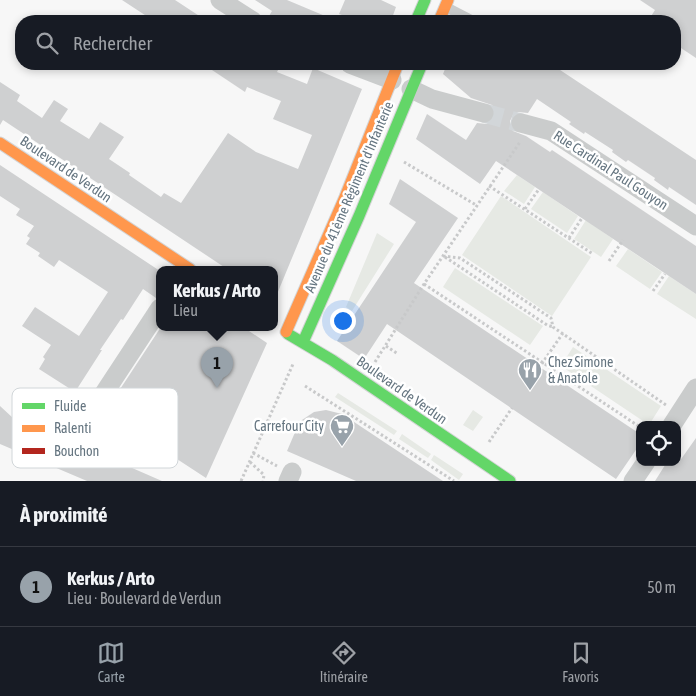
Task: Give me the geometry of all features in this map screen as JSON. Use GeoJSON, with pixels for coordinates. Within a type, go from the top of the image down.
{"type":"FeatureCollection","features":[{"type":"Feature","properties":{"kind":"street"},"geometry":{"type":"LineString","coordinates":[[220,0],[244,15]]}},
{"type":"Feature","properties":{"kind":"street"},"geometry":{"type":"LineString","coordinates":[[419,15],[425,0]]}},
{"type":"Feature","properties":{"kind":"street"},"geometry":{"type":"LineString","coordinates":[[442,15],[447,3]]}},
{"type":"Feature","properties":{"kind":"street","name":"Avenue du 41ème Régiment d'Infanterie"},"geometry":{"type":"LineString","coordinates":[[303,342],[362,208],[419,70]]}},
{"type":"Feature","properties":{"kind":"street","name":"Avenue du 41ème Régiment d'Infanterie"},"geometry":{"type":"LineString","coordinates":[[286,332],[346,197],[395,72]]}},
{"type":"Feature","properties":{"kind":"street"},"geometry":{"type":"LineString","coordinates":[[411,89],[432,99],[484,113]]}},
{"type":"Feature","properties":{"kind":"street","name":"Rue Cardinal Paul Gouyon"},"geometry":{"type":"LineString","coordinates":[[527,124],[551,131],[696,226]]}},
{"type":"Feature","properties":{"kind":"street","name":"Boulevard de Verdun"},"geometry":{"type":"LineString","coordinates":[[0,143],[184,266]]}},
{"type":"Feature","properties":{"kind":"street"},"geometry":{"type":"LineString","coordinates":[[108,388],[156,314]]}},
{"type":"Feature","properties":{"kind":"street","name":"Boulevard de Verdun"},"geometry":{"type":"LineString","coordinates":[[278,328],[332,360],[510,481]]}},
{"type":"Feature","properties":{"kind":"street"},"geometry":{"type":"LineString","coordinates":[[675,419],[696,388]]}},
{"type":"Feature","properties":{"kind":"street"},"geometry":{"type":"LineString","coordinates":[[633,481],[643,466]]}},
{"type":"Feature","properties":{"kind":"lane"},"geometry":{"type":"LineString","coordinates":[[447,3],[464,15]]}},
{"type":"Feature","properties":{"kind":"lane"},"geometry":{"type":"LineString","coordinates":[[395,72],[411,89]]}},
{"type":"Feature","properties":{"kind":"path"},"geometry":{"type":"LineString","coordinates":[[378,357],[424,284],[490,186],[527,124]]}},
{"type":"Feature","properties":{"kind":"path"},"geometry":{"type":"LineString","coordinates":[[398,169],[402,160],[476,206]]}},
{"type":"Feature","properties":{"kind":"path"},"geometry":{"type":"LineString","coordinates":[[490,186],[593,254]]}},
{"type":"Feature","properties":{"kind":"path"},"geometry":{"type":"LineString","coordinates":[[525,209],[539,189]]}},
{"type":"Feature","properties":{"kind":"path"},"geometry":{"type":"LineString","coordinates":[[569,238],[582,218]]}},
{"type":"Feature","properties":{"kind":"path"},"geometry":{"type":"LineString","coordinates":[[609,261],[624,240]]}},
{"type":"Feature","properties":{"kind":"path"},"geometry":{"type":"LineString","coordinates":[[443,256],[460,258],[551,318],[554,327]]}},
{"type":"Feature","properties":{"kind":"path"},"geometry":{"type":"LineString","coordinates":[[443,256],[547,325],[563,333],[675,419]]}},
{"type":"Feature","properties":{"kind":"path"},"geometry":{"type":"LineString","coordinates":[[653,291],[665,274]]}},
{"type":"Feature","properties":{"kind":"path"},"geometry":{"type":"LineString","coordinates":[[424,284],[636,424]]}},
{"type":"Feature","properties":{"kind":"path"},"geometry":{"type":"LineString","coordinates":[[540,368],[563,333]]}},
{"type":"Feature","properties":{"kind":"path"},"geometry":{"type":"LineString","coordinates":[[386,346],[398,354]]}},
{"type":"Feature","properties":{"kind":"path"},"geometry":{"type":"LineString","coordinates":[[241,481],[293,364]]}},
{"type":"Feature","properties":{"kind":"path"},"geometry":{"type":"LineString","coordinates":[[304,386],[454,481]]}},
{"type":"Feature","properties":{"kind":"path"},"geometry":{"type":"LineString","coordinates":[[488,444],[512,408]]}},
{"type":"Feature","properties":{"kind":"path"},"geometry":{"type":"LineString","coordinates":[[253,453],[285,473]]}},
{"type":"Feature","properties":{"kind":"path"},"geometry":{"type":"LineString","coordinates":[[250,462],[264,475],[263,481]]}},
{"type":"Feature","properties":{"kind":"shaded area"},"geometry":{"type":"Polygon","coordinates":[[[517,175],[535,187],[524,204],[504,191],[517,175]]]}},
{"type":"Feature","properties":{"kind":"shaded area"},"geometry":{"type":"Polygon","coordinates":[[[543,192],[578,216],[567,233],[531,209],[543,192]]]}},
{"type":"Feature","properties":{"kind":"shaded area"},"geometry":{"type":"Polygon","coordinates":[[[501,196],[591,257],[552,316],[462,255],[501,196]]]}},
{"type":"Feature","properties":{"kind":"shaded area"},"geometry":{"type":"Polygon","coordinates":[[[586,220],[613,239],[601,257],[574,239],[586,220]]]}},
{"type":"Feature","properties":{"kind":"shaded area"},"geometry":{"type":"Polygon","coordinates":[[[377,233],[394,244],[352,311],[346,307],[377,233]]]}},
{"type":"Feature","properties":{"kind":"shaded area"},"geometry":{"type":"Polygon","coordinates":[[[628,249],[662,272],[650,289],[616,266],[628,249]]]}},
{"type":"Feature","properties":{"kind":"shaded area"},"geometry":{"type":"Polygon","coordinates":[[[455,268],[543,326],[530,345],[443,287],[455,268]]]}},
{"type":"Feature","properties":{"kind":"shaded area"},"geometry":{"type":"Polygon","coordinates":[[[669,276],[696,294],[696,319],[657,294],[669,276]]]}},
{"type":"Feature","properties":{"kind":"shaded area"},"geometry":{"type":"Polygon","coordinates":[[[573,347],[661,406],[652,421],[643,421],[561,366],[573,347]]]}},
{"type":"Feature","properties":{"kind":"shaded area"},"geometry":{"type":"Polygon","coordinates":[[[338,393],[397,431],[394,435],[335,397],[338,393]]]}},
{"type":"Feature","properties":{"kind":"shaded area"},"geometry":{"type":"Polygon","coordinates":[[[473,410],[483,417],[473,431],[463,425],[473,410]]]}},
{"type":"Feature","properties":{"kind":"shaded area"},"geometry":{"type":"Polygon","coordinates":[[[402,434],[431,454],[428,458],[399,439],[402,434]]]}},
{"type":"Feature","properties":{"kind":"shaded area"},"geometry":{"type":"Polygon","coordinates":[[[434,455],[463,474],[459,480],[431,460],[434,455]]]}},
{"type":"Feature","properties":{"kind":"building"},"geometry":{"type":"Polygon","coordinates":[[[122,0],[175,0],[198,15],[145,15],[122,0]]]}},
{"type":"Feature","properties":{"kind":"building"},"geometry":{"type":"Polygon","coordinates":[[[255,0],[287,0],[323,15],[270,15],[272,11],[255,0]]]}},
{"type":"Feature","properties":{"kind":"building"},"geometry":{"type":"Polygon","coordinates":[[[345,0],[381,0],[396,7],[393,15],[339,14],[345,0]]]}},
{"type":"Feature","properties":{"kind":"building"},"geometry":{"type":"Polygon","coordinates":[[[640,0],[696,0],[696,58],[681,48],[681,15],[652,15],[655,10],[640,0]]]}},
{"type":"Feature","properties":{"kind":"building"},"geometry":{"type":"Polygon","coordinates":[[[212,70],[278,70],[277,72],[307,84],[312,70],[318,70],[362,89],[278,292],[278,266],[222,266],[3,120],[0,125],[0,82],[20,95],[17,101],[42,118],[54,100],[68,109],[60,121],[89,139],[100,122],[124,137],[109,159],[161,197],[164,193],[181,203],[228,133],[256,152],[298,169],[312,135],[273,119],[281,101],[247,87],[245,92],[212,70]]]}},
{"type":"Feature","properties":{"kind":"building"},"geometry":{"type":"Polygon","coordinates":[[[445,70],[560,70],[696,160],[696,205],[669,187],[668,190],[654,180],[655,178],[612,152],[613,150],[569,124],[571,122],[537,99],[528,113],[518,112],[513,115],[510,121],[513,131],[526,136],[550,152],[552,150],[696,246],[696,294],[496,161],[480,184],[416,139],[427,114],[466,140],[477,123],[487,124],[495,116],[495,110],[492,105],[471,98],[443,74],[445,70]]]}},
{"type":"Feature","properties":{"kind":"building"},"geometry":{"type":"Polygon","coordinates":[[[0,165],[156,268],[156,298],[143,289],[123,320],[121,319],[100,350],[102,350],[78,388],[69,388],[39,369],[45,359],[43,357],[51,345],[22,326],[35,307],[79,336],[108,292],[59,260],[54,267],[38,256],[40,253],[26,244],[30,238],[27,236],[34,226],[16,215],[20,209],[0,196],[0,165]]]}},
{"type":"Feature","properties":{"kind":"building"},"geometry":{"type":"Polygon","coordinates":[[[400,179],[458,218],[414,283],[636,431],[636,450],[616,479],[387,324],[364,359],[337,341],[416,222],[389,204],[400,179]]]}},
{"type":"Feature","properties":{"kind":"building"},"geometry":{"type":"Polygon","coordinates":[[[158,331],[249,331],[267,343],[206,478],[178,460],[178,388],[121,388],[158,331]]]}},
{"type":"Feature","properties":{"kind":"building"},"geometry":{"type":"Polygon","coordinates":[[[0,406],[12,417],[12,449],[0,444],[0,406]]]}},
{"type":"Feature","properties":{"kind":"building"},"geometry":{"type":"Polygon","coordinates":[[[326,410],[342,414],[443,481],[356,481],[287,451],[302,420],[314,412],[326,410]]]}},
{"type":"Feature","properties":{"kind":"building"},"geometry":{"type":"Polygon","coordinates":[[[696,438],[696,481],[655,481],[664,466],[681,466],[681,459],[696,438]]]}},
{"type":"Feature","properties":{"kind":"building"},"geometry":{"type":"Polygon","coordinates":[[[56,468],[132,468],[162,481],[87,481],[56,468]]]}},
{"type":"Feature","properties":{"kind":"tunnel"},"geometry":{"type":"LineString","coordinates":[[484,113],[521,123]]}},
{"type":"Feature","properties":{"kind":"traffic: fast"},"geometry":{"type":"LineString","coordinates":[[419,15],[425,0]]}},
{"type":"Feature","properties":{"kind":"traffic: fast"},"geometry":{"type":"LineString","coordinates":[[303,342],[359,216],[420,70]]}},
{"type":"Feature","properties":{"kind":"traffic: fast"},"geometry":{"type":"LineString","coordinates":[[288,334],[332,360],[510,481]]}},
{"type":"Feature","properties":{"kind":"traffic: slow"},"geometry":{"type":"LineString","coordinates":[[442,15],[448,0]]}},
{"type":"Feature","properties":{"kind":"traffic: slow"},"geometry":{"type":"LineString","coordinates":[[286,332],[345,197],[396,70]]}},
{"type":"Feature","properties":{"kind":"traffic: slow"},"geometry":{"type":"LineString","coordinates":[[0,143],[185,266]]}},
{"type":"Feature","properties":{"kind":"place","name":"Kerkus / Arto"},"geometry":{"type":"Point","coordinates":[217,388]}},
{"type":"Feature","properties":{"kind":"place","name":"Chez Simone & Anatole"},"geometry":{"type":"Point","coordinates":[530,391]}},
{"type":"Feature","properties":{"kind":"place","name":"Carrefour City"},"geometry":{"type":"Point","coordinates":[342,447]}}]}
